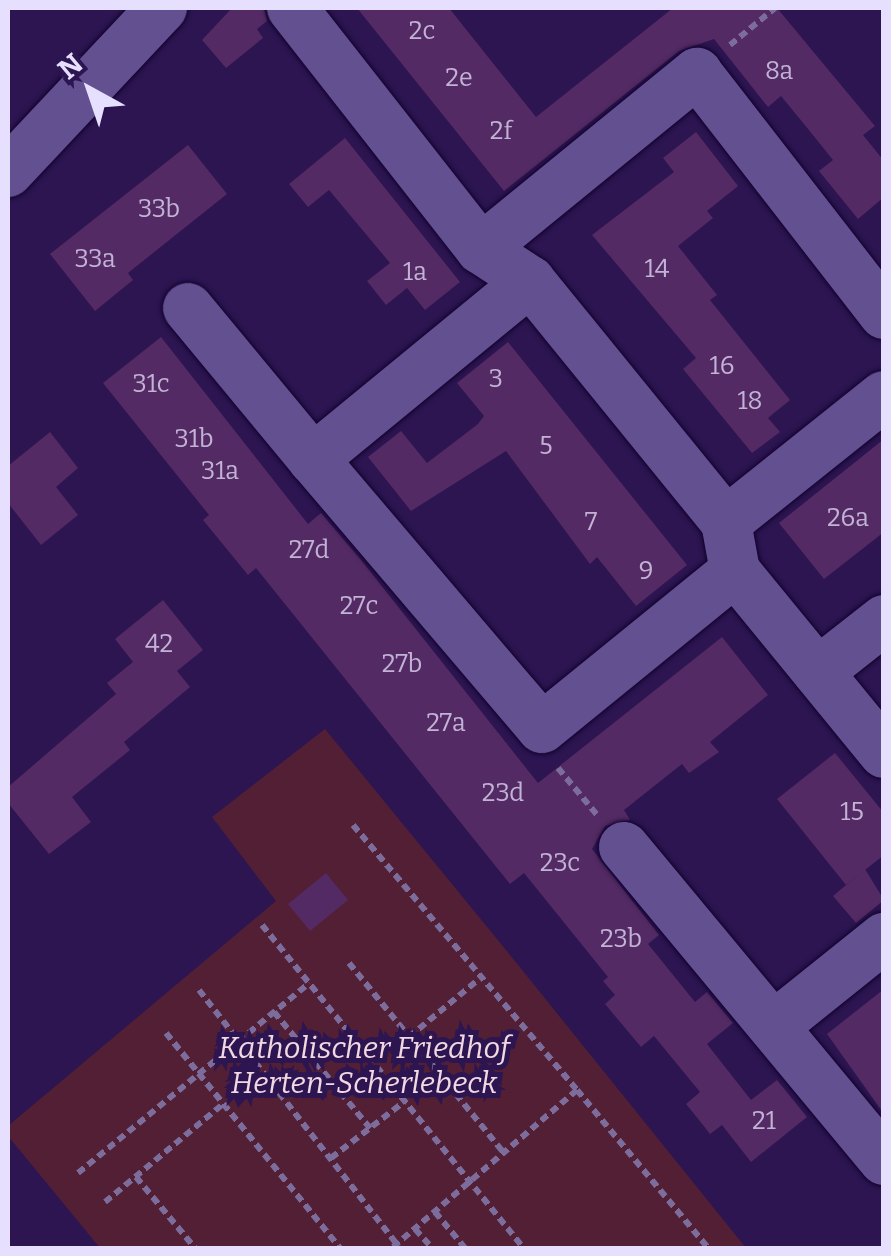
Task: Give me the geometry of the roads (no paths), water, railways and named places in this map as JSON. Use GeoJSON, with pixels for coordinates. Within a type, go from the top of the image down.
{"type":"FeatureCollection","features":[{"type":"Feature","properties":{"kind":"street"},"geometry":{"type":"LineString","coordinates":[[8,172],[162,8]]}},
{"type":"Feature","properties":{"kind":"street"},"geometry":{"type":"LineString","coordinates":[[292,8],[481,249],[530,281],[726,522],[736,571],[884,753]]}},
{"type":"Feature","properties":{"kind":"street"},"geometry":{"type":"LineString","coordinates":[[481,249],[696,74],[884,314]]}},
{"type":"Feature","properties":{"kind":"street"},"geometry":{"type":"LineString","coordinates":[[313,460],[530,281]]}},
{"type":"Feature","properties":{"kind":"street"},"geometry":{"type":"LineString","coordinates":[[188,308],[542,728],[736,571]]}},
{"type":"Feature","properties":{"kind":"street"},"geometry":{"type":"LineString","coordinates":[[726,522],[884,396]]}},
{"type":"Feature","properties":{"kind":"street"},"geometry":{"type":"LineString","coordinates":[[818,672],[884,620]]}},
{"type":"Feature","properties":{"kind":"street"},"geometry":{"type":"LineString","coordinates":[[624,847],[884,1160]]}},
{"type":"Feature","properties":{"kind":"street"},"geometry":{"type":"LineString","coordinates":[[774,1026],[884,938]]}},
{"type":"Feature","properties":{"kind":"park label","name":"Katholischer Friedhof Herten-Scherlebeck"},"geometry":{"type":"Point","coordinates":[364,1065]}}]}
